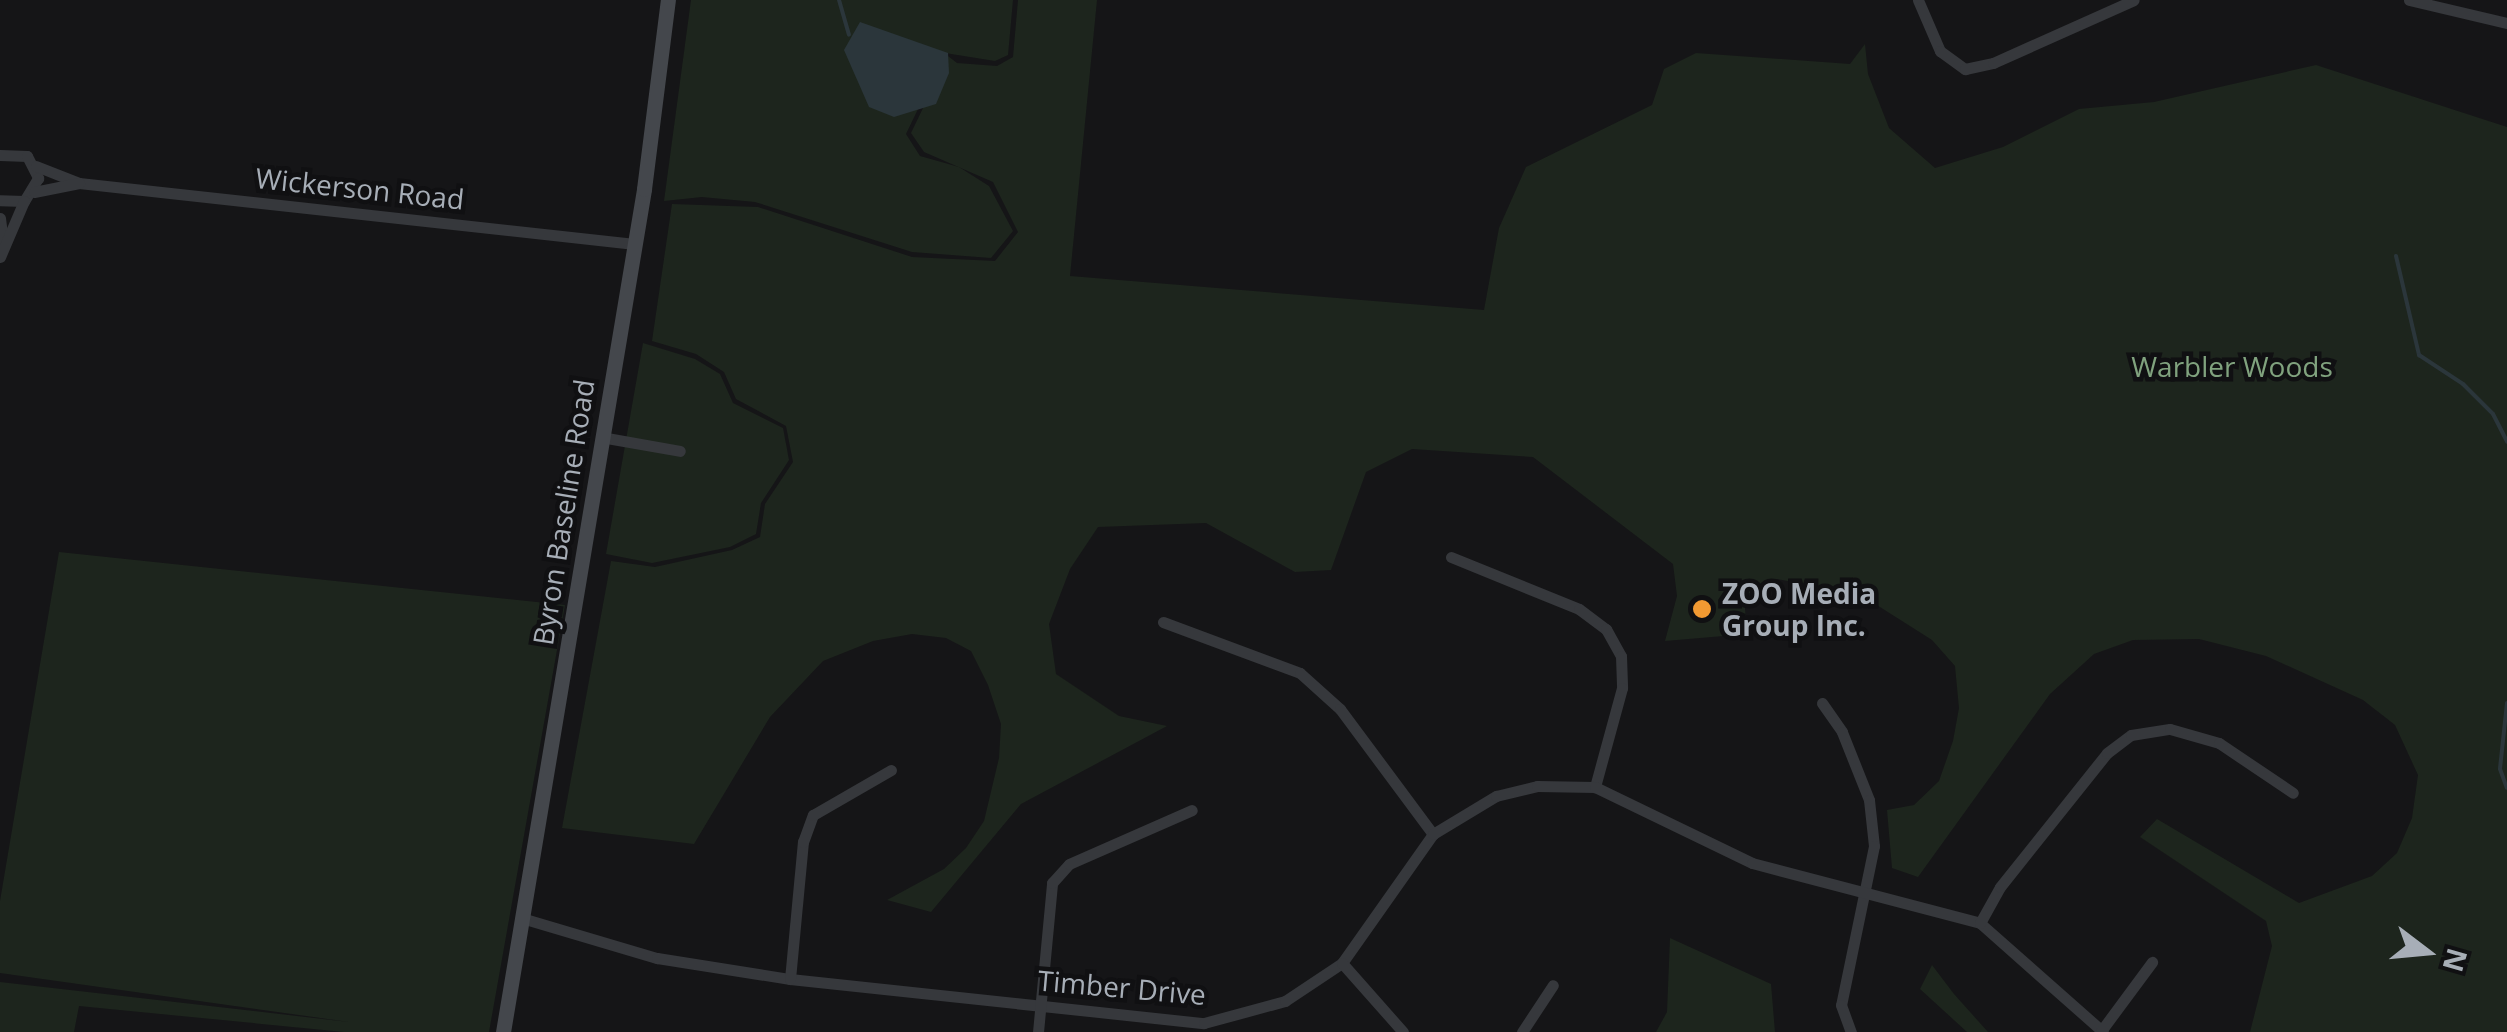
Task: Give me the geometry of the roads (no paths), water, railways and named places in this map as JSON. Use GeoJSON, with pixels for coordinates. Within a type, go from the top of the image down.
{"type":"FeatureCollection","features":[{"type":"Feature","properties":{"kind":"main road","name":"Byron Baseline Road"},"geometry":{"type":"LineString","coordinates":[[503,1032],[525,919],[635,244],[668,0]]}},
{"type":"Feature","properties":{"kind":"street"},"geometry":{"type":"LineString","coordinates":[[1918,0],[1940,51],[1965,69],[1994,64],[2134,0]]}},
{"type":"Feature","properties":{"kind":"street"},"geometry":{"type":"LineString","coordinates":[[2409,0],[2507,23]]}},
{"type":"Feature","properties":{"kind":"street","name":"Wickerson Road"},"geometry":{"type":"LineString","coordinates":[[0,155],[14,152],[36,166],[78,183],[635,244]]}},
{"type":"Feature","properties":{"kind":"street"},"geometry":{"type":"LineString","coordinates":[[3,240],[29,196],[36,166]]}},
{"type":"Feature","properties":{"kind":"street","name":"Wickerson Road"},"geometry":{"type":"LineString","coordinates":[[0,200],[78,183]]}},
{"type":"Feature","properties":{"kind":"street"},"geometry":{"type":"LineString","coordinates":[[0,218],[0,257]]}},
{"type":"Feature","properties":{"kind":"street"},"geometry":{"type":"LineString","coordinates":[[601,437],[680,451]]}},
{"type":"Feature","properties":{"kind":"street"},"geometry":{"type":"LineString","coordinates":[[1451,557],[1578,609],[1606,629],[1621,656],[1622,688],[1595,787]]}},
{"type":"Feature","properties":{"kind":"street"},"geometry":{"type":"LineString","coordinates":[[1163,622],[1300,673],[1340,709],[1433,834]]}},
{"type":"Feature","properties":{"kind":"street"},"geometry":{"type":"LineString","coordinates":[[1822,703],[1842,732],[1869,800],[1874,846],[1869,891],[1841,1005],[1851,1032]]}},
{"type":"Feature","properties":{"kind":"street"},"geometry":{"type":"LineString","coordinates":[[1980,923],[2000,888],[2107,753],[2131,735],[2170,729],[2219,743],[2293,793]]}},
{"type":"Feature","properties":{"kind":"street"},"geometry":{"type":"LineString","coordinates":[[790,979],[803,842],[813,815],[892,770]]}},
{"type":"Feature","properties":{"kind":"street","name":"Timber Drive"},"geometry":{"type":"LineString","coordinates":[[525,919],[657,958],[790,979],[1203,1027],[1285,1001],[1342,963],[1433,834],[1496,796],[1538,786],[1595,787],[1752,864],[1869,891],[1980,923],[2102,1031]]}},
{"type":"Feature","properties":{"kind":"street"},"geometry":{"type":"LineString","coordinates":[[1038,1032],[1052,883],[1069,864],[1192,810]]}},
{"type":"Feature","properties":{"kind":"street"},"geometry":{"type":"LineString","coordinates":[[2102,1031],[2152,962]]}},
{"type":"Feature","properties":{"kind":"street"},"geometry":{"type":"LineString","coordinates":[[1342,963],[1402,1032]]}},
{"type":"Feature","properties":{"kind":"street"},"geometry":{"type":"LineString","coordinates":[[1522,1032],[1553,985]]}},
{"type":"Feature","properties":{"kind":"waterway"},"geometry":{"type":"LineString","coordinates":[[839,0],[849,35]]}},
{"type":"Feature","properties":{"kind":"waterway"},"geometry":{"type":"LineString","coordinates":[[2396,256],[2419,355],[2463,384],[2493,414],[2507,442]]}},
{"type":"Feature","properties":{"kind":"waterway"},"geometry":{"type":"LineString","coordinates":[[2507,703],[2500,769],[2507,788]]}},
{"type":"Feature","properties":{"kind":"place","name":"ZOO Media Group Inc."},"geometry":{"type":"Point","coordinates":[1702,609]}},
{"type":"Feature","properties":{"kind":"park label","name":"Warbler Woods"},"geometry":{"type":"Point","coordinates":[2232,366]}}]}
